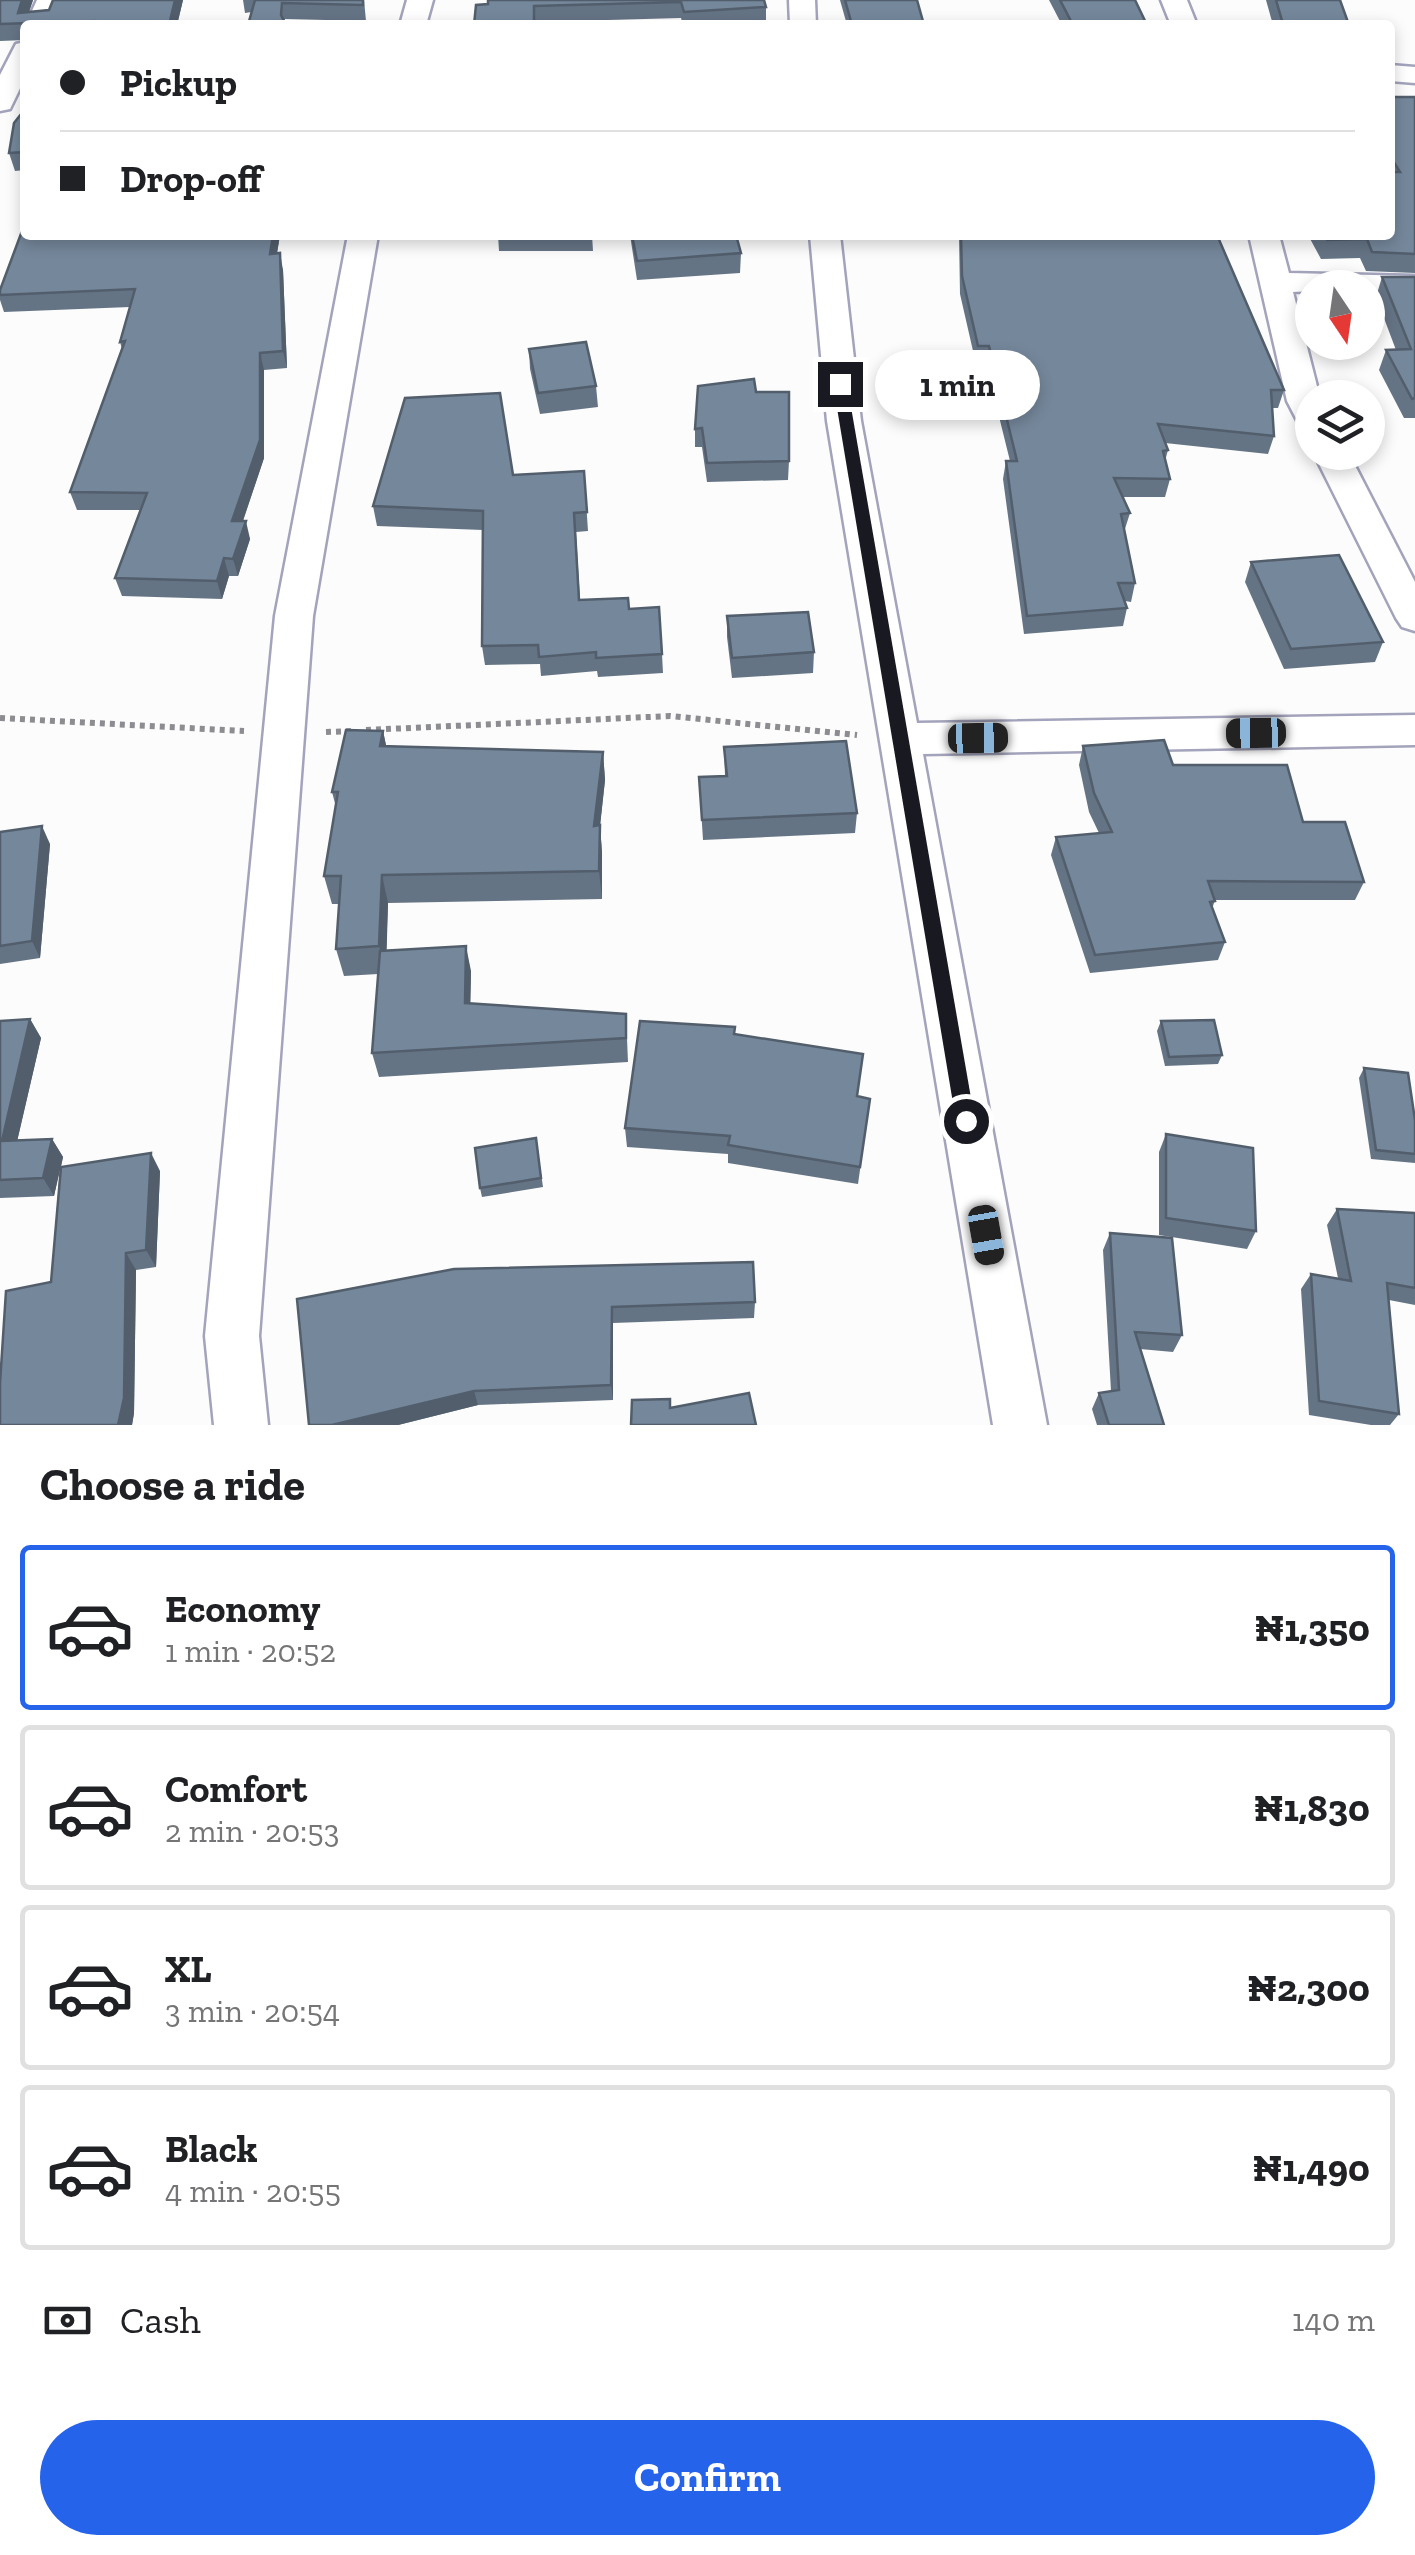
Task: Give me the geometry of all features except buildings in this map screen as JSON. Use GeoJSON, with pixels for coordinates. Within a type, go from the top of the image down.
{"type":"FeatureCollection","features":[{"type":"Feature","properties":{"kind":"street"},"geometry":{"type":"LineString","coordinates":[[0,103],[20,61]]}},
{"type":"Feature","properties":{"kind":"street"},"geometry":{"type":"LineString","coordinates":[[241,1425],[232,1336],[294,616],[363,240]]}},
{"type":"Feature","properties":{"kind":"street"},"geometry":{"type":"LineString","coordinates":[[825,240],[844,420],[1020,1425]]}},
{"type":"Feature","properties":{"kind":"street"},"geometry":{"type":"LineString","coordinates":[[1265,240],[1299,380]]}},
{"type":"Feature","properties":{"kind":"street"},"geometry":{"type":"LineString","coordinates":[[1275,282],[1415,284]]}},
{"type":"Feature","properties":{"kind":"street"},"geometry":{"type":"LineString","coordinates":[[1339,470],[1415,618]]}},
{"type":"Feature","properties":{"kind":"street"},"geometry":{"type":"LineString","coordinates":[[898,740],[1415,730]]}},
{"type":"Feature","properties":{"kind":"path"},"geometry":{"type":"LineString","coordinates":[[0,718],[283,734],[670,716],[898,740]]}},
{"type":"Feature","properties":{"kind":"route"},"geometry":{"type":"LineString","coordinates":[[840,384],[966,1121]]}}]}
